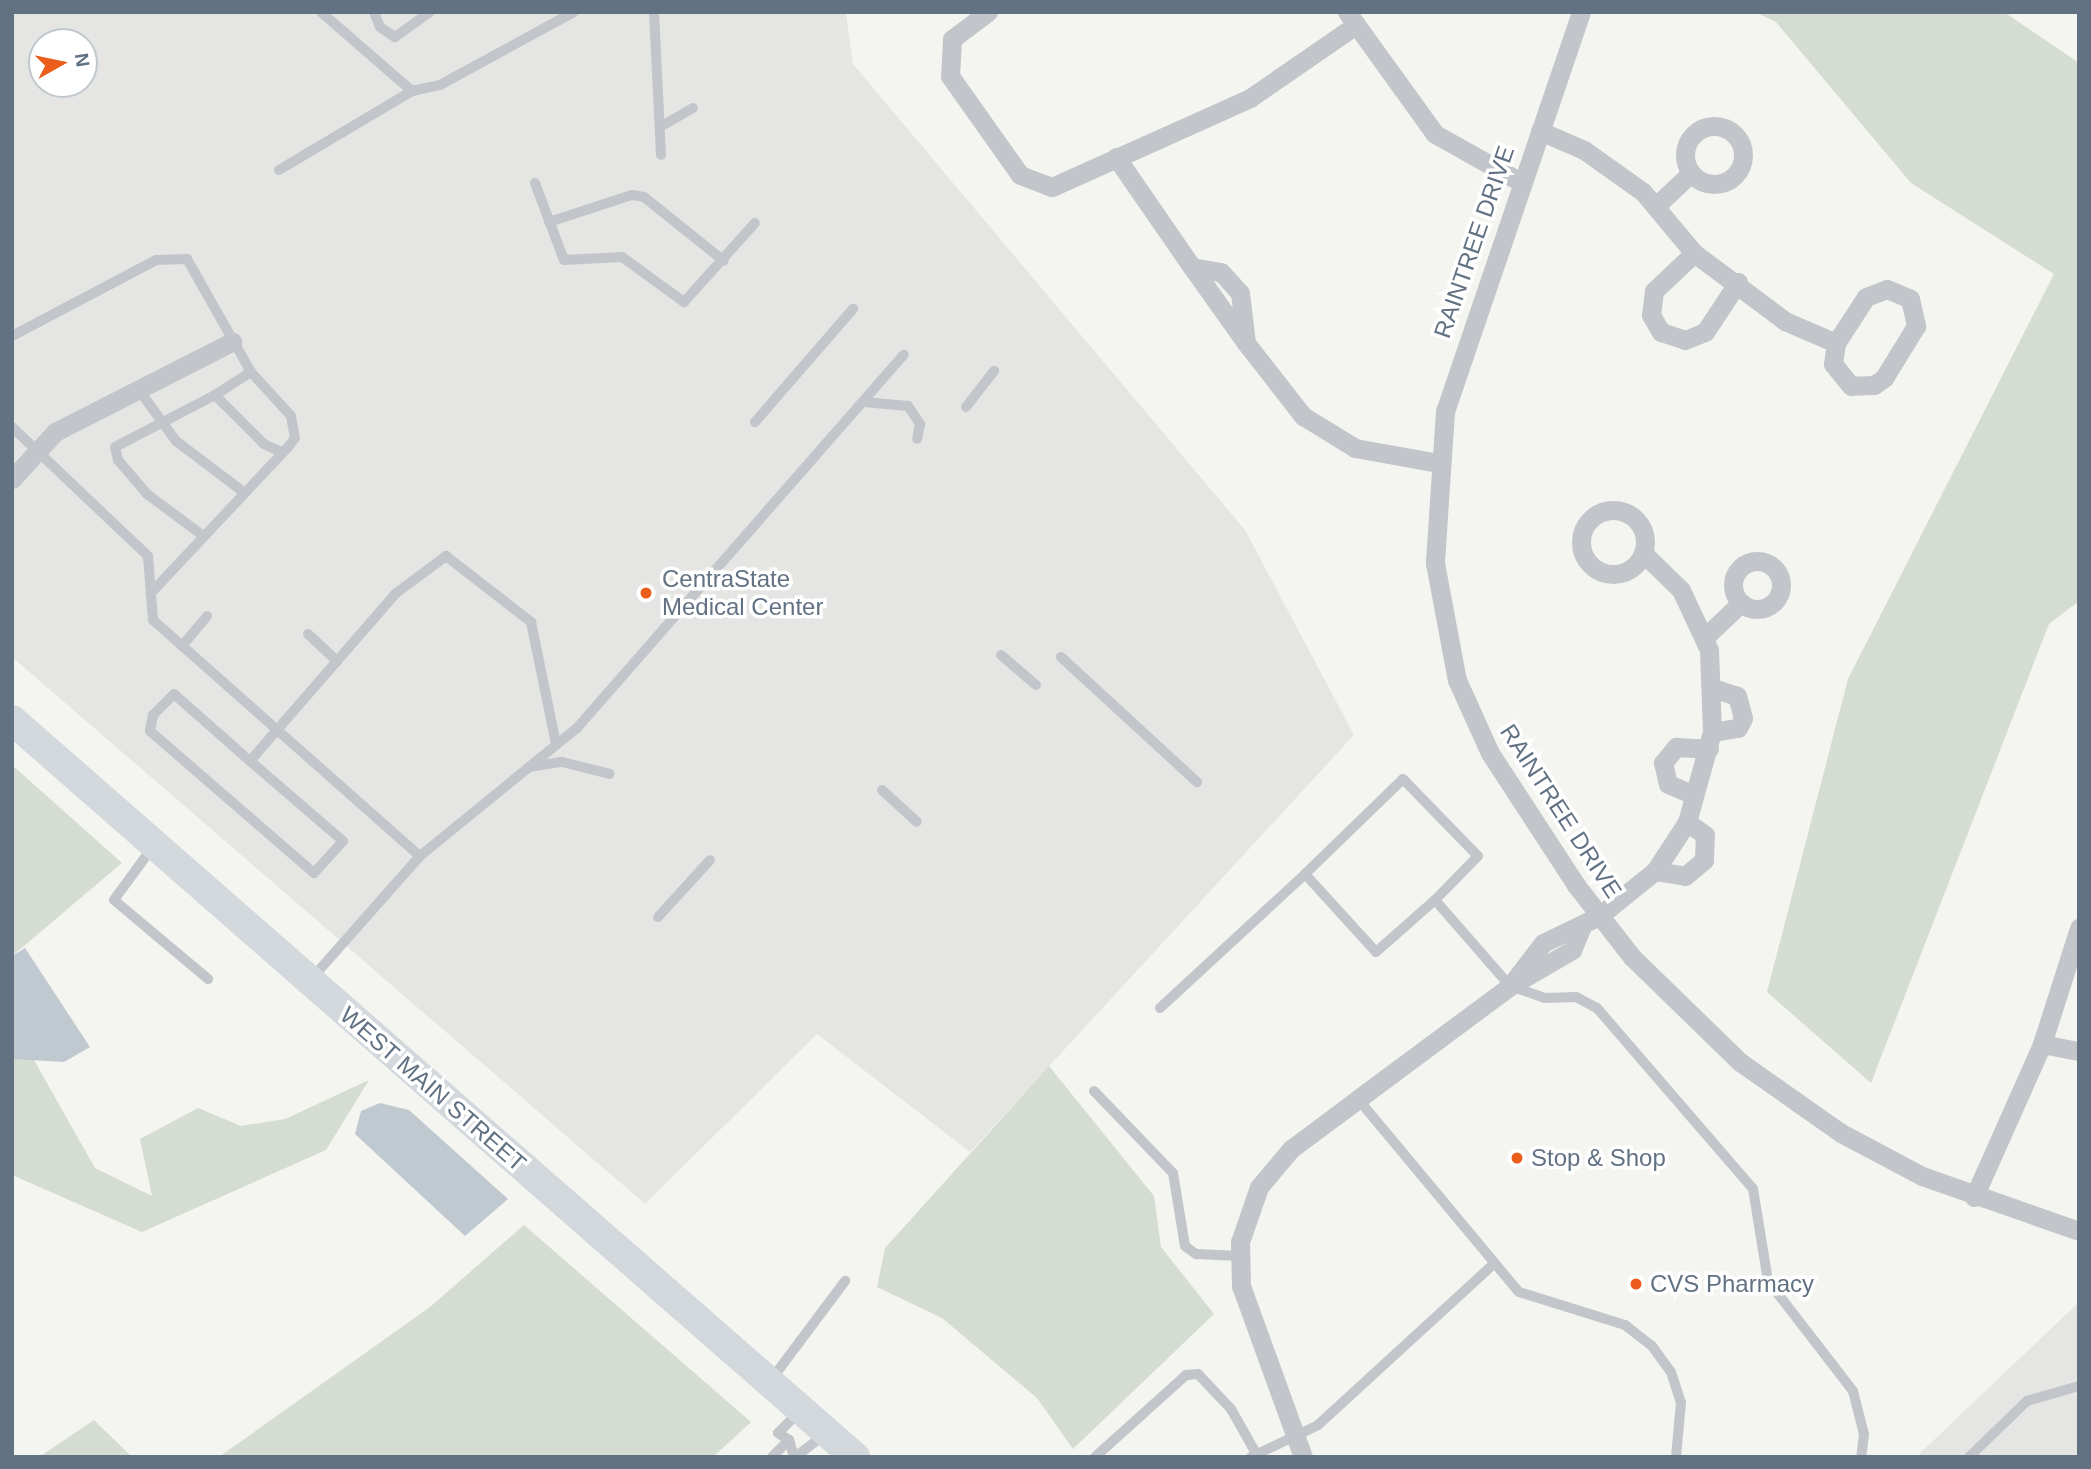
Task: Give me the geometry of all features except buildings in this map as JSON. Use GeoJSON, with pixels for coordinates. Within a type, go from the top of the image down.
{"type":"FeatureCollection","features":[{"type":"Feature","properties":{"kind":"main road","name":"WEST MAIN STREET"},"geometry":{"type":"LineString","coordinates":[[12,720],[855,1457]]}},
{"type":"Feature","properties":{"kind":"street"},"geometry":{"type":"LineString","coordinates":[[988,12],[957,31],[947,64],[1020,176],[1052,187],[1250,98],[1351,18],[1435,134],[1458,153],[1520,181]]}},
{"type":"Feature","properties":{"kind":"street","name":"RAINTREE DRIVE"},"geometry":{"type":"LineString","coordinates":[[1581,12],[1452,380],[1438,463],[1435,564],[1457,680],[1511,789],[1599,916],[1671,999],[1793,1102],[1922,1176],[1975,1197],[2079,1231]]}},
{"type":"Feature","properties":{"kind":"street"},"geometry":{"type":"LineString","coordinates":[[1540,131],[1584,150],[1657,205],[1694,253],[1738,282],[1785,321],[1836,343]]}},
{"type":"Feature","properties":{"kind":"street"},"geometry":{"type":"LineString","coordinates":[[1116,157],[1192,267],[1221,272],[1240,293],[1246,343],[1282,395],[1326,433],[1386,458],[1438,463]]}},
{"type":"Feature","properties":{"kind":"street"},"geometry":{"type":"LineString","coordinates":[[1657,205],[1689,175]]}},
{"type":"Feature","properties":{"kind":"street"},"geometry":{"type":"LineString","coordinates":[[1694,253],[1654,291],[1651,315],[1661,332],[1685,340],[1705,332],[1738,282]]}},
{"type":"Feature","properties":{"kind":"street"},"geometry":{"type":"LineString","coordinates":[[1877,290],[1899,291],[1914,307],[1913,334],[1874,386],[1843,381],[1832,364],[1836,343],[1877,290]]}},
{"type":"Feature","properties":{"kind":"street"},"geometry":{"type":"LineString","coordinates":[[12,479],[55,432],[232,342]]}},
{"type":"Feature","properties":{"kind":"street"},"geometry":{"type":"LineString","coordinates":[[1300,1448],[1246,1305],[1239,1256],[1245,1220],[1268,1174],[1358,1099],[1510,986],[1531,953],[1558,932],[1581,926],[1599,916],[1655,872],[1687,822],[1711,740],[1715,689],[1705,637],[1681,590],[1643,553]]}},
{"type":"Feature","properties":{"kind":"street"},"geometry":{"type":"LineString","coordinates":[[1705,637],[1741,603]]}},
{"type":"Feature","properties":{"kind":"street"},"geometry":{"type":"LineString","coordinates":[[1694,795],[1668,784],[1663,763],[1676,747],[1711,740],[1738,728],[1743,718],[1737,695],[1715,689]]}},
{"type":"Feature","properties":{"kind":"street"},"geometry":{"type":"LineString","coordinates":[[1655,872],[1685,876],[1704,860],[1705,835],[1687,822]]}},
{"type":"Feature","properties":{"kind":"street"},"geometry":{"type":"LineString","coordinates":[[1975,1197],[2042,1044],[2078,934]]}},
{"type":"Feature","properties":{"kind":"street"},"geometry":{"type":"LineString","coordinates":[[2042,1044],[2079,1051]]}},
{"type":"Feature","properties":{"kind":"lane"},"geometry":{"type":"LineString","coordinates":[[321,12],[412,91]]}},
{"type":"Feature","properties":{"kind":"lane"},"geometry":{"type":"LineString","coordinates":[[374,12],[380,27],[395,37],[430,12]]}},
{"type":"Feature","properties":{"kind":"lane"},"geometry":{"type":"LineString","coordinates":[[654,12],[661,155]]}},
{"type":"Feature","properties":{"kind":"lane"},"geometry":{"type":"LineString","coordinates":[[279,170],[412,91],[440,85],[568,14]]}},
{"type":"Feature","properties":{"kind":"lane"},"geometry":{"type":"LineString","coordinates":[[660,127],[692,107]]}},
{"type":"Feature","properties":{"kind":"lane"},"geometry":{"type":"LineString","coordinates":[[535,183],[568,263],[622,257],[684,302],[724,261],[755,223]]}},
{"type":"Feature","properties":{"kind":"lane"},"geometry":{"type":"LineString","coordinates":[[549,222],[644,197],[724,261]]}},
{"type":"Feature","properties":{"kind":"lane"},"geometry":{"type":"LineString","coordinates":[[12,336],[171,255],[187,259],[251,372],[296,427],[281,452],[242,491],[151,593]]}},
{"type":"Feature","properties":{"kind":"lane"},"geometry":{"type":"LineString","coordinates":[[755,422],[853,309]]}},
{"type":"Feature","properties":{"kind":"lane"},"geometry":{"type":"LineString","coordinates":[[310,980],[420,856],[577,728],[904,355]]}},
{"type":"Feature","properties":{"kind":"lane"},"geometry":{"type":"LineString","coordinates":[[966,407],[994,371]]}},
{"type":"Feature","properties":{"kind":"lane"},"geometry":{"type":"LineString","coordinates":[[202,535],[147,494],[118,460],[115,447],[215,395],[251,372]]}},
{"type":"Feature","properties":{"kind":"lane"},"geometry":{"type":"LineString","coordinates":[[139,390],[161,422],[207,470],[242,491]]}},
{"type":"Feature","properties":{"kind":"lane"},"geometry":{"type":"LineString","coordinates":[[215,395],[264,444],[281,452]]}},
{"type":"Feature","properties":{"kind":"lane"},"geometry":{"type":"LineString","coordinates":[[863,402],[908,406],[920,424],[917,439]]}},
{"type":"Feature","properties":{"kind":"lane"},"geometry":{"type":"LineString","coordinates":[[12,427],[40,449],[148,556],[153,620],[420,856]]}},
{"type":"Feature","properties":{"kind":"lane"},"geometry":{"type":"LineString","coordinates":[[250,761],[395,594],[440,557],[455,557],[531,622],[556,744]]}},
{"type":"Feature","properties":{"kind":"lane"},"geometry":{"type":"LineString","coordinates":[[182,646],[207,616]]}},
{"type":"Feature","properties":{"kind":"lane"},"geometry":{"type":"LineString","coordinates":[[308,634],[337,661]]}},
{"type":"Feature","properties":{"kind":"lane"},"geometry":{"type":"LineString","coordinates":[[1001,655],[1036,685]]}},
{"type":"Feature","properties":{"kind":"lane"},"geometry":{"type":"LineString","coordinates":[[1061,657],[1197,782]]}},
{"type":"Feature","properties":{"kind":"lane"},"geometry":{"type":"LineString","coordinates":[[174,694],[250,761],[343,841],[314,873],[150,731],[153,715],[174,694]]}},
{"type":"Feature","properties":{"kind":"lane"},"geometry":{"type":"LineString","coordinates":[[525,768],[562,762],[610,774]]}},
{"type":"Feature","properties":{"kind":"lane"},"geometry":{"type":"LineString","coordinates":[[1160,1008],[1403,779],[1478,856],[1435,900],[1376,952],[1305,874]]}},
{"type":"Feature","properties":{"kind":"lane"},"geometry":{"type":"LineString","coordinates":[[882,790],[917,821]]}},
{"type":"Feature","properties":{"kind":"lane"},"geometry":{"type":"LineString","coordinates":[[155,845],[114,900],[208,979]]}},
{"type":"Feature","properties":{"kind":"lane"},"geometry":{"type":"LineString","coordinates":[[658,917],[710,860]]}},
{"type":"Feature","properties":{"kind":"lane"},"geometry":{"type":"LineString","coordinates":[[1435,900],[1510,986],[1545,998],[1576,998],[1597,1008],[1753,1189],[1768,1281],[1853,1391],[1864,1434],[1861,1457]]}},
{"type":"Feature","properties":{"kind":"lane"},"geometry":{"type":"LineString","coordinates":[[1094,1091],[1173,1173],[1185,1246],[1196,1254],[1239,1256]]}},
{"type":"Feature","properties":{"kind":"lane"},"geometry":{"type":"LineString","coordinates":[[1358,1099],[1494,1264],[1536,1301],[1625,1325],[1652,1346],[1671,1372],[1681,1402],[1676,1457]]}},
{"type":"Feature","properties":{"kind":"lane"},"geometry":{"type":"LineString","coordinates":[[1095,1457],[1186,1375],[1198,1374],[1231,1409],[1255,1456],[1300,1448],[1494,1264]]}},
{"type":"Feature","properties":{"kind":"lane"},"geometry":{"type":"LineString","coordinates":[[769,1383],[845,1281]]}},
{"type":"Feature","properties":{"kind":"lane"},"geometry":{"type":"LineString","coordinates":[[1969,1457],[2026,1401],[2079,1386]]}},
{"type":"Feature","properties":{"kind":"lane"},"geometry":{"type":"LineString","coordinates":[[801,1410],[778,1433],[789,1440],[794,1457],[827,1433]]}},
{"type":"Feature","properties":{"kind":"lane"},"geometry":{"type":"LineString","coordinates":[[772,1457],[789,1440]]}},
{"type":"Feature","properties":{"kind":"shaded area","name":"CentraState Medical Center"},"geometry":{"type":"Polygon","coordinates":[[[12,12],[846,12],[853,64],[1245,530],[1354,735],[970,1152],[817,1034],[645,1204],[12,657],[12,12]]]}},
{"type":"Feature","properties":{"kind":"shaded area"},"geometry":{"type":"Polygon","coordinates":[[[1755,12],[2004,12],[2079,63],[2079,601],[2049,624],[1871,1083],[1767,992],[1848,679],[2054,274],[1911,183],[1776,22],[1755,12]]]}},
{"type":"Feature","properties":{"kind":"shaded area"},"geometry":{"type":"Polygon","coordinates":[[[12,765],[122,863],[12,956],[12,765]]]}},
{"type":"Feature","properties":{"kind":"shaded area"},"geometry":{"type":"Polygon","coordinates":[[[25,948],[90,1047],[64,1062],[13,1059],[12,956],[25,948]]]}},
{"type":"Feature","properties":{"kind":"shaded area"},"geometry":{"type":"Polygon","coordinates":[[[12,1054],[34,1060],[95,1168],[152,1196],[140,1139],[198,1108],[241,1126],[285,1119],[369,1080],[326,1150],[142,1232],[12,1175],[12,1054]]]}},
{"type":"Feature","properties":{"kind":"shaded area"},"geometry":{"type":"Polygon","coordinates":[[[1049,1066],[1154,1196],[1161,1247],[1214,1314],[1073,1449],[1037,1398],[942,1318],[877,1287],[885,1248],[1049,1066]]]}},
{"type":"Feature","properties":{"kind":"shaded area"},"geometry":{"type":"Polygon","coordinates":[[[380,1103],[409,1110],[508,1199],[465,1236],[355,1134],[361,1111],[380,1103]]]}},
{"type":"Feature","properties":{"kind":"shaded area"},"geometry":{"type":"Polygon","coordinates":[[[524,1225],[751,1422],[713,1457],[219,1457],[430,1307],[524,1225]]]}},
{"type":"Feature","properties":{"kind":"shaded area"},"geometry":{"type":"Polygon","coordinates":[[[2079,1302],[2079,1457],[1916,1457],[2079,1302]]]}},
{"type":"Feature","properties":{"kind":"shaded area"},"geometry":{"type":"Polygon","coordinates":[[[94,1420],[132,1457],[37,1457],[42,1455],[94,1420]]]}},
{"type":"Feature","properties":{"kind":"place","name":"CentraState Medical Center"},"geometry":{"type":"Point","coordinates":[646,593]}},
{"type":"Feature","properties":{"kind":"place","name":"Stop & Shop"},"geometry":{"type":"Point","coordinates":[1517,1158]}},
{"type":"Feature","properties":{"kind":"place","name":"CVS Pharmacy"},"geometry":{"type":"Point","coordinates":[1636,1284]}}]}
